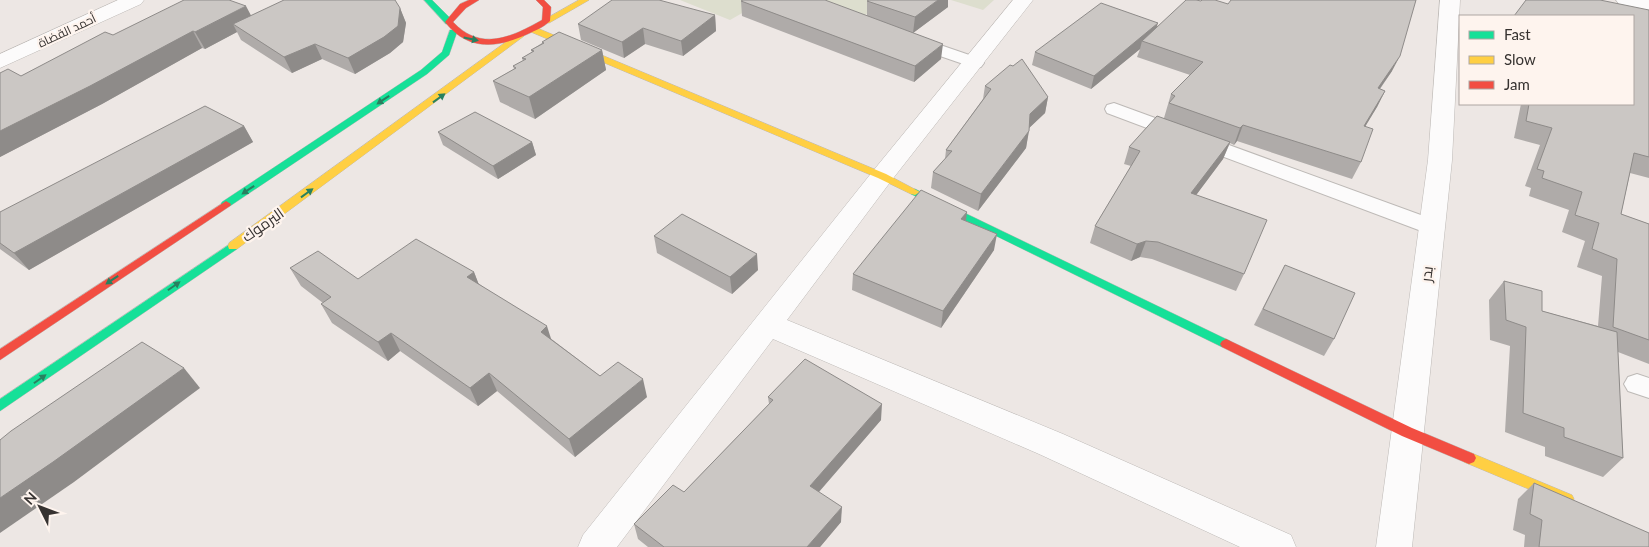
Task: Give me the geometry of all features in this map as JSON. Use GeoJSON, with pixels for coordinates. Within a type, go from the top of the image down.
{"type":"FeatureCollection","features":[{"type":"Feature","properties":{"kind":"street","name":"أحمد القضاة"},"geometry":{"type":"LineString","coordinates":[[0,62],[134,0]]}},
{"type":"Feature","properties":{"kind":"street"},"geometry":{"type":"LineString","coordinates":[[428,0],[451,27],[470,40],[486,42],[520,36],[534,30],[546,21],[585,0]]}},
{"type":"Feature","properties":{"kind":"street"},"geometry":{"type":"LineString","coordinates":[[0,355],[424,72],[446,53],[451,27],[463,6],[475,0]]}},
{"type":"Feature","properties":{"kind":"street"},"geometry":{"type":"LineString","coordinates":[[540,0],[547,7],[546,21]]}},
{"type":"Feature","properties":{"kind":"street"},"geometry":{"type":"LineString","coordinates":[[596,547],[882,176],[1023,0]]}},
{"type":"Feature","properties":{"kind":"street","name":"بدر"},"geometry":{"type":"LineString","coordinates":[[1394,547],[1440,160],[1450,0]]}},
{"type":"Feature","properties":{"kind":"street"},"geometry":{"type":"LineString","coordinates":[[1619,4],[1649,6]]}},
{"type":"Feature","properties":{"kind":"street"},"geometry":{"type":"LineString","coordinates":[[1619,4],[1649,16]]}},
{"type":"Feature","properties":{"kind":"street"},"geometry":{"type":"LineString","coordinates":[[534,30],[882,176],[1407,432],[1577,504]]}},
{"type":"Feature","properties":{"kind":"street","name":"اليرموك"},"geometry":{"type":"LineString","coordinates":[[0,406],[270,220],[520,36]]}},
{"type":"Feature","properties":{"kind":"street"},"geometry":{"type":"LineString","coordinates":[[769,325],[1051,444],[1278,547]]}},
{"type":"Feature","properties":{"kind":"lane"},"geometry":{"type":"LineString","coordinates":[[903,37],[974,62]]}},
{"type":"Feature","properties":{"kind":"lane"},"geometry":{"type":"LineString","coordinates":[[1114,109],[1432,227]]}},
{"type":"Feature","properties":{"kind":"green space"},"geometry":{"type":"Polygon","coordinates":[[[680,0],[752,0],[751,8],[730,20],[680,0]]]}},
{"type":"Feature","properties":{"kind":"green space"},"geometry":{"type":"Polygon","coordinates":[[[825,0],[886,0],[865,15],[825,0]]]}},
{"type":"Feature","properties":{"kind":"green space"},"geometry":{"type":"Polygon","coordinates":[[[951,0],[994,0],[983,10],[951,0]]]}},
{"type":"Feature","properties":{"kind":"building"},"geometry":{"type":"Polygon","coordinates":[[[184,0],[229,0],[246,6],[195,32],[193,31],[0,131],[0,73],[8,69],[21,76],[105,32],[113,35],[184,0]]]}},
{"type":"Feature","properties":{"kind":"building"},"geometry":{"type":"Polygon","coordinates":[[[284,0],[395,0],[400,8],[398,26],[384,37],[348,58],[315,44],[284,57],[233,24],[284,0]]]}},
{"type":"Feature","properties":{"kind":"building"},"geometry":{"type":"Polygon","coordinates":[[[612,0],[659,0],[715,15],[681,41],[643,28],[622,42],[578,24],[612,0]]]}},
{"type":"Feature","properties":{"kind":"building"},"geometry":{"type":"Polygon","coordinates":[[[825,0],[943,44],[915,66],[741,1],[825,0]]]}},
{"type":"Feature","properties":{"kind":"building"},"geometry":{"type":"Polygon","coordinates":[[[938,0],[915,17],[867,1],[938,0]]]}},
{"type":"Feature","properties":{"kind":"building"},"geometry":{"type":"Polygon","coordinates":[[[1186,0],[1215,0],[1228,4],[1231,0],[1416,0],[1400,56],[1378,88],[1385,91],[1364,126],[1373,129],[1361,162],[1243,125],[1240,128],[1169,103],[1175,96],[1171,94],[1203,62],[1142,41],[1186,0]]]}},
{"type":"Feature","properties":{"kind":"building"},"geometry":{"type":"Polygon","coordinates":[[[1526,0],[1600,0],[1649,10],[1649,157],[1634,153],[1621,214],[1649,224],[1649,340],[1613,327],[1617,259],[1592,249],[1599,223],[1575,215],[1582,192],[1542,178],[1544,171],[1537,169],[1552,128],[1526,121],[1529,105],[1634,105],[1634,15],[1515,15],[1526,0]]]}},
{"type":"Feature","properties":{"kind":"building"},"geometry":{"type":"Polygon","coordinates":[[[1101,3],[1158,23],[1094,76],[1035,52],[1101,3]]]}},
{"type":"Feature","properties":{"kind":"building"},"geometry":{"type":"Polygon","coordinates":[[[559,32],[602,50],[529,97],[493,81],[516,68],[513,66],[526,59],[522,58],[534,51],[531,50],[559,32]]]}},
{"type":"Feature","properties":{"kind":"building"},"geometry":{"type":"Polygon","coordinates":[[[1022,59],[1048,97],[1030,114],[1029,131],[981,194],[933,172],[952,151],[946,150],[991,89],[985,86],[1010,65],[1013,66],[1022,59]]]}},
{"type":"Feature","properties":{"kind":"building"},"geometry":{"type":"Polygon","coordinates":[[[205,106],[244,126],[14,253],[0,243],[0,212],[205,106]]]}},
{"type":"Feature","properties":{"kind":"building"},"geometry":{"type":"Polygon","coordinates":[[[475,112],[532,142],[493,166],[438,132],[475,112]]]}},
{"type":"Feature","properties":{"kind":"building"},"geometry":{"type":"Polygon","coordinates":[[[1157,116],[1230,142],[1191,193],[1267,220],[1244,274],[1158,242],[1146,241],[1137,244],[1095,226],[1140,151],[1129,147],[1157,116]]]}},
{"type":"Feature","properties":{"kind":"building"},"geometry":{"type":"Polygon","coordinates":[[[921,190],[967,212],[961,219],[997,234],[943,311],[853,274],[921,190]]]}},
{"type":"Feature","properties":{"kind":"building"},"geometry":{"type":"Polygon","coordinates":[[[682,214],[757,254],[730,277],[654,236],[682,214]]]}},
{"type":"Feature","properties":{"kind":"building"},"geometry":{"type":"Polygon","coordinates":[[[416,239],[474,272],[467,277],[547,326],[541,332],[600,376],[618,362],[643,379],[569,439],[489,373],[470,388],[391,333],[378,342],[321,304],[331,297],[290,268],[318,251],[358,279],[416,239]]]}},
{"type":"Feature","properties":{"kind":"building"},"geometry":{"type":"Polygon","coordinates":[[[1285,265],[1355,293],[1334,339],[1263,309],[1285,265]]]}},
{"type":"Feature","properties":{"kind":"building"},"geometry":{"type":"Polygon","coordinates":[[[1504,281],[1542,291],[1542,311],[1617,332],[1623,458],[1564,437],[1564,428],[1523,413],[1526,327],[1506,320],[1504,281]]]}},
{"type":"Feature","properties":{"kind":"building"},"geometry":{"type":"Polygon","coordinates":[[[142,342],[184,368],[0,498],[0,440],[142,342]]]}},
{"type":"Feature","properties":{"kind":"building"},"geometry":{"type":"Polygon","coordinates":[[[805,359],[882,404],[810,486],[842,507],[807,547],[664,547],[634,524],[673,485],[684,492],[773,400],[768,397],[805,359]]]}},
{"type":"Feature","properties":{"kind":"building"},"geometry":{"type":"Polygon","coordinates":[[[1534,483],[1649,533],[1649,547],[1539,547],[1542,520],[1530,514],[1534,483]]]}},
{"type":"Feature","properties":{"kind":"traffic: fast"},"geometry":{"type":"LineString","coordinates":[[428,0],[449,22]]}},
{"type":"Feature","properties":{"kind":"traffic: fast"},"geometry":{"type":"LineString","coordinates":[[226,204],[424,72],[446,53],[453,32]]}},
{"type":"Feature","properties":{"kind":"traffic: fast"},"geometry":{"type":"LineString","coordinates":[[915,192],[1226,344]]}},
{"type":"Feature","properties":{"kind":"traffic: fast"},"geometry":{"type":"LineString","coordinates":[[0,406],[233,246]]}},
{"type":"Feature","properties":{"kind":"traffic: slow"},"geometry":{"type":"LineString","coordinates":[[546,21],[585,0]]}},
{"type":"Feature","properties":{"kind":"traffic: slow"},"geometry":{"type":"LineString","coordinates":[[534,30],[882,176],[915,192]]}},
{"type":"Feature","properties":{"kind":"traffic: slow"},"geometry":{"type":"LineString","coordinates":[[233,246],[520,36]]}},
{"type":"Feature","properties":{"kind":"traffic: slow"},"geometry":{"type":"LineString","coordinates":[[1469,458],[1567,499]]}},
{"type":"Feature","properties":{"kind":"traffic: jam"},"geometry":{"type":"LineString","coordinates":[[475,0],[463,6],[449,22],[459,33],[470,40],[482,42],[508,39],[546,21],[547,7],[540,0]]}},
{"type":"Feature","properties":{"kind":"traffic: jam"},"geometry":{"type":"LineString","coordinates":[[0,355],[226,204]]}},
{"type":"Feature","properties":{"kind":"traffic: jam"},"geometry":{"type":"LineString","coordinates":[[1226,344],[1407,432],[1469,458]]}}]}
